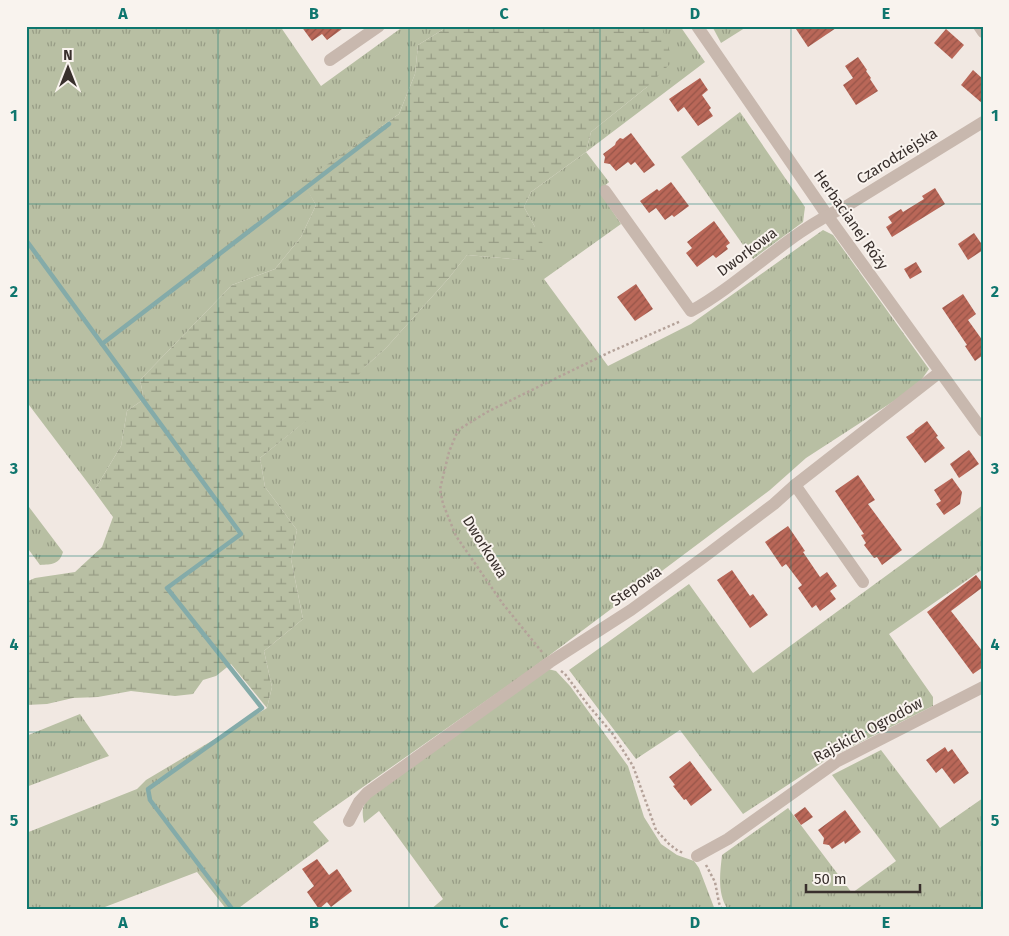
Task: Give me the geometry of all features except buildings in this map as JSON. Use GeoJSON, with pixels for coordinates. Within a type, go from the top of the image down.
{"type":"FeatureCollection","features":[{"type":"Feature","properties":{"kind":"street"},"geometry":{"type":"LineString","coordinates":[[330,60],[379,26]]}},
{"type":"Feature","properties":{"kind":"street","name":"Herbacianej Róży"},"geometry":{"type":"LineString","coordinates":[[697,26],[827,215],[983,430]]}},
{"type":"Feature","properties":{"kind":"street"},"geometry":{"type":"LineString","coordinates":[[979,26],[983,32]]}},
{"type":"Feature","properties":{"kind":"street","name":"Czarodziejska"},"geometry":{"type":"LineString","coordinates":[[827,215],[845,207],[983,122]]}},
{"type":"Feature","properties":{"kind":"street"},"geometry":{"type":"LineString","coordinates":[[605,191],[691,311]]}},
{"type":"Feature","properties":{"kind":"street","name":"Dworkowa"},"geometry":{"type":"LineString","coordinates":[[691,311],[709,301],[768,256],[827,215]]}},
{"type":"Feature","properties":{"kind":"street","name":"Stepowa"},"geometry":{"type":"LineString","coordinates":[[349,821],[359,802],[367,794],[550,662],[638,605],[704,557],[940,372]]}},
{"type":"Feature","properties":{"kind":"street"},"geometry":{"type":"LineString","coordinates":[[795,485],[863,582]]}},
{"type":"Feature","properties":{"kind":"street","name":"Rajskich Ogrodów"},"geometry":{"type":"LineString","coordinates":[[697,856],[728,839],[836,762],[983,687]]}},
{"type":"Feature","properties":{"kind":"path","name":"Dworkowa"},"geometry":{"type":"LineString","coordinates":[[691,311],[682,320],[610,352],[487,412],[458,430],[449,452],[440,489],[442,504],[456,536],[503,604],[550,662],[565,674],[612,733],[633,766],[656,830],[678,852],[697,856]]}},
{"type":"Feature","properties":{"kind":"path"},"geometry":{"type":"LineString","coordinates":[[697,856],[707,866],[715,882],[722,910]]}},
{"type":"Feature","properties":{"kind":"green space"},"geometry":{"type":"Polygon","coordinates":[[[26,26],[280,26],[321,86],[404,26],[452,26],[447,27],[418,45],[415,74],[399,114],[303,182],[316,205],[301,237],[275,269],[232,285],[140,380],[144,399],[127,411],[121,446],[94,491],[26,401],[26,26]]]}},
{"type":"Feature","properties":{"kind":"green space"},"geometry":{"type":"Polygon","coordinates":[[[511,26],[539,29],[549,26],[658,26],[662,28],[673,61],[647,87],[591,132],[586,152],[531,192],[524,207],[545,248],[523,260],[467,255],[386,348],[367,365],[347,388],[260,458],[265,487],[297,530],[291,559],[303,619],[264,651],[272,687],[267,708],[231,664],[216,676],[203,680],[193,694],[175,696],[131,691],[98,697],[73,698],[47,704],[26,705],[26,582],[35,578],[75,572],[102,547],[113,517],[94,491],[121,446],[127,411],[144,399],[140,380],[232,285],[275,269],[301,237],[316,205],[302,182],[399,114],[415,74],[418,45],[447,27],[511,26]]]}},
{"type":"Feature","properties":{"kind":"green space"},"geometry":{"type":"Polygon","coordinates":[[[658,26],[680,26],[705,62],[586,152],[591,132],[647,87],[662,28],[658,26]]]}},
{"type":"Feature","properties":{"kind":"green space"},"geometry":{"type":"Polygon","coordinates":[[[712,26],[748,26],[721,43],[712,26]]]}},
{"type":"Feature","properties":{"kind":"green space"},"geometry":{"type":"Polygon","coordinates":[[[740,112],[805,207],[803,222],[753,259],[681,157],[740,112]]]}},
{"type":"Feature","properties":{"kind":"green space"},"geometry":{"type":"Polygon","coordinates":[[[586,152],[609,182],[599,191],[621,224],[544,279],[608,366],[691,324],[823,230],[833,235],[929,369],[917,386],[806,458],[770,490],[523,675],[313,822],[329,841],[236,910],[227,910],[197,872],[97,910],[26,910],[26,833],[137,789],[146,780],[267,708],[272,687],[264,651],[303,619],[291,559],[297,530],[265,487],[260,458],[297,428],[386,348],[467,255],[523,260],[535,227],[524,207],[531,192],[586,152]]]}},
{"type":"Feature","properties":{"kind":"green space"},"geometry":{"type":"Polygon","coordinates":[[[26,503],[63,552],[57,562],[40,565],[26,546],[26,503]]]}},
{"type":"Feature","properties":{"kind":"green space"},"geometry":{"type":"Polygon","coordinates":[[[983,505],[983,569],[889,634],[933,697],[933,706],[829,758],[743,814],[680,730],[636,759],[569,670],[689,584],[753,673],[983,505]]]}},
{"type":"Feature","properties":{"kind":"green space"},"geometry":{"type":"Polygon","coordinates":[[[548,669],[556,671],[570,686],[628,766],[644,817],[661,844],[677,855],[694,861],[699,868],[715,910],[430,910],[443,899],[379,811],[364,823],[364,807],[372,793],[548,669]]]}},
{"type":"Feature","properties":{"kind":"green space"},"geometry":{"type":"Polygon","coordinates":[[[80,714],[109,756],[26,787],[26,736],[80,714]]]}},
{"type":"Feature","properties":{"kind":"green space"},"geometry":{"type":"Polygon","coordinates":[[[881,750],[940,828],[983,798],[983,910],[728,910],[721,890],[722,855],[788,808],[852,893],[896,861],[832,775],[881,750]]]}},
{"type":"Feature","properties":{"kind":"waterway"},"geometry":{"type":"LineString","coordinates":[[102,344],[389,124]]}},
{"type":"Feature","properties":{"kind":"waterway"},"geometry":{"type":"LineString","coordinates":[[26,240],[241,534],[167,588],[262,708],[148,789],[150,800],[233,910]]}}]}
